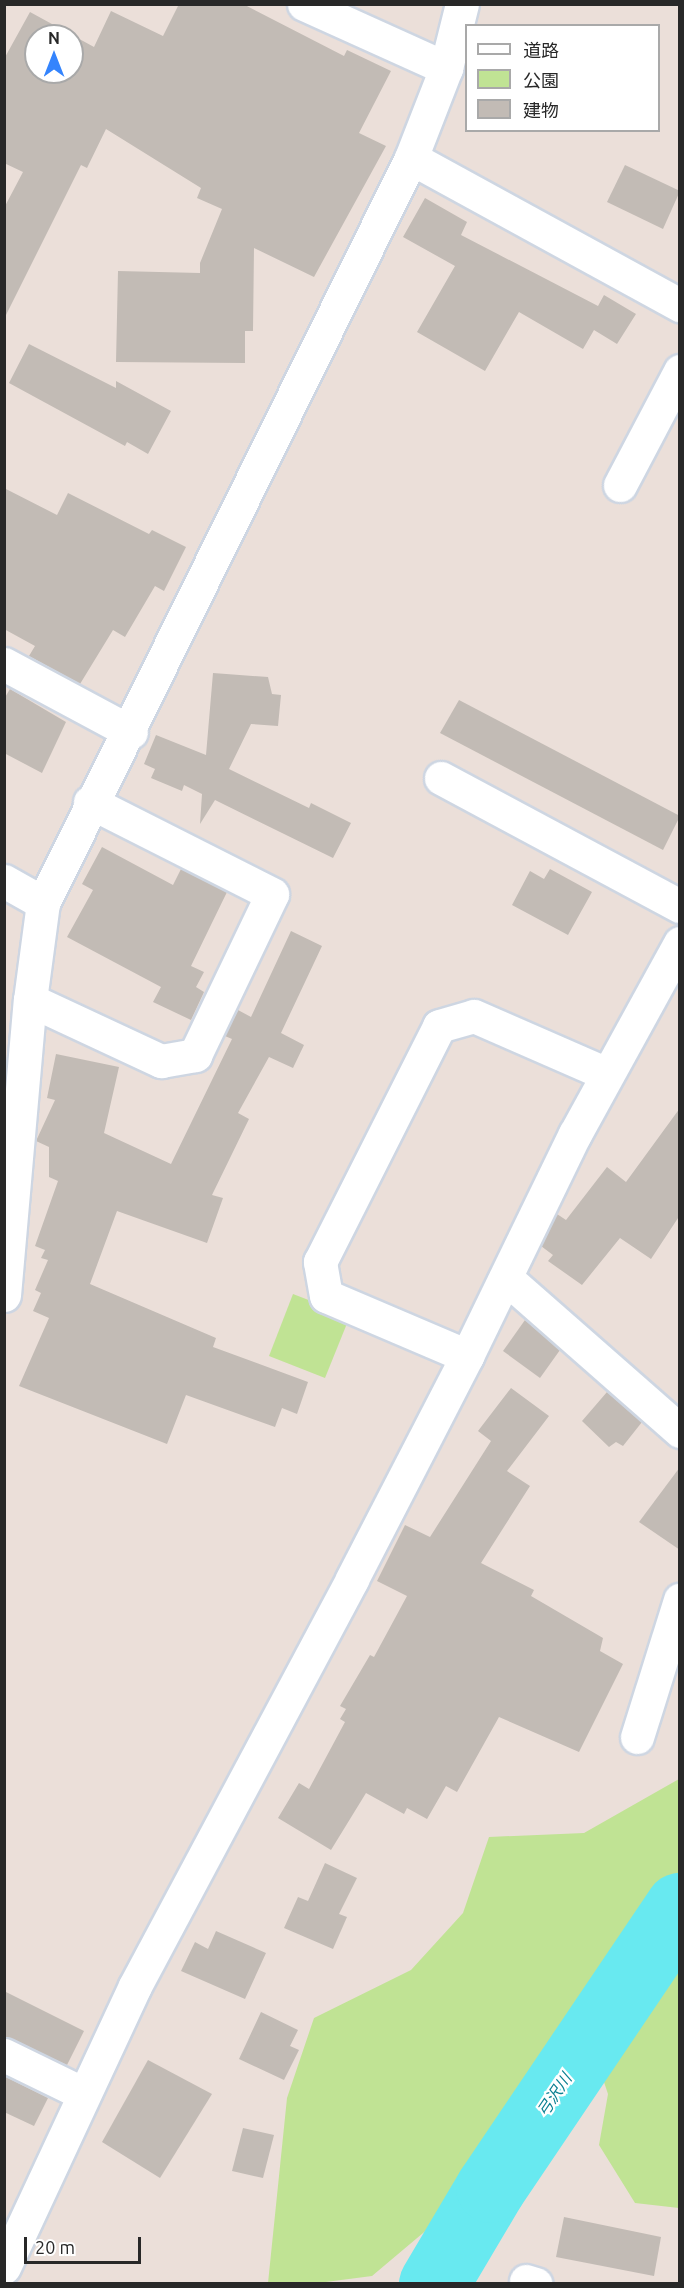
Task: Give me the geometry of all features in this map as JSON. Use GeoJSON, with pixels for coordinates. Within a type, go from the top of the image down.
{"type":"FeatureCollection","features":[{"type":"Feature","properties":{"kind":"street"},"geometry":{"type":"LineString","coordinates":[[304,4],[446,68]]}},
{"type":"Feature","properties":{"kind":"street"},"geometry":{"type":"LineString","coordinates":[[4,1295],[30,1000],[44,903],[90,802],[130,732],[411,158],[446,68],[462,4]]}},
{"type":"Feature","properties":{"kind":"street"},"geometry":{"type":"LineString","coordinates":[[411,158],[680,305]]}},
{"type":"Feature","properties":{"kind":"street"},"geometry":{"type":"LineString","coordinates":[[620,485],[680,371]]}},
{"type":"Feature","properties":{"kind":"street"},"geometry":{"type":"LineString","coordinates":[[4,664],[130,732]]}},
{"type":"Feature","properties":{"kind":"street"},"geometry":{"type":"LineString","coordinates":[[441,778],[680,906]]}},
{"type":"Feature","properties":{"kind":"street"},"geometry":{"type":"LineString","coordinates":[[30,1000],[161,1061],[195,1055],[272,894],[90,802]]}},
{"type":"Feature","properties":{"kind":"street"},"geometry":{"type":"LineString","coordinates":[[4,881],[44,903]]}},
{"type":"Feature","properties":{"kind":"street"},"geometry":{"type":"LineString","coordinates":[[4,2266],[135,1986],[467,1356],[607,1074],[680,943]]}},
{"type":"Feature","properties":{"kind":"street"},"geometry":{"type":"LineString","coordinates":[[467,1356],[326,1296],[320,1262],[439,1026],[474,1016],[607,1074]]}},
{"type":"Feature","properties":{"kind":"street"},"geometry":{"type":"LineString","coordinates":[[506,1278],[680,1431]]}},
{"type":"Feature","properties":{"kind":"street"},"geometry":{"type":"LineString","coordinates":[[637,1737],[680,1600]]}},
{"type":"Feature","properties":{"kind":"street"},"geometry":{"type":"LineString","coordinates":[[4,2055],[84,2094]]}},
{"type":"Feature","properties":{"kind":"green space"},"geometry":{"type":"Polygon","coordinates":[[[293,1294],[350,1316],[325,1378],[269,1356],[293,1294]]]}},
{"type":"Feature","properties":{"kind":"green space"},"geometry":{"type":"Polygon","coordinates":[[[679,1779],[679,2208],[635,2203],[599,2145],[608,2094],[577,2001],[512,2158],[372,2276],[318,2283],[268,2283],[287,2098],[314,2018],[411,1970],[463,1913],[489,1837],[584,1833],[679,1779]]]}},
{"type":"Feature","properties":{"kind":"building"},"geometry":{"type":"Polygon","coordinates":[[[179,4],[243,4],[344,56],[347,50],[391,71],[359,133],[386,146],[314,277],[254,248],[253,331],[245,331],[245,363],[116,362],[118,271],[200,273],[200,263],[222,209],[197,198],[201,188],[106,129],[87,168],[81,165],[4,319],[4,208],[23,172],[4,163],[4,59],[30,12],[52,24],[24,24],[24,84],[84,84],[84,42],[94,47],[111,11],[163,36],[179,4]]]}},
{"type":"Feature","properties":{"kind":"building"},"geometry":{"type":"Polygon","coordinates":[[[625,165],[680,191],[663,229],[607,202],[625,165]]]}},
{"type":"Feature","properties":{"kind":"building"},"geometry":{"type":"Polygon","coordinates":[[[425,198],[467,222],[461,235],[598,306],[604,295],[636,314],[617,344],[594,330],[583,349],[519,312],[485,371],[417,332],[455,266],[403,237],[425,198]]]}},
{"type":"Feature","properties":{"kind":"building"},"geometry":{"type":"Polygon","coordinates":[[[29,344],[116,388],[116,381],[171,411],[148,454],[127,442],[125,446],[9,383],[29,344]]]}},
{"type":"Feature","properties":{"kind":"building"},"geometry":{"type":"Polygon","coordinates":[[[4,488],[57,515],[68,493],[149,534],[152,530],[186,547],[164,591],[155,586],[125,637],[113,630],[80,684],[29,656],[35,646],[4,629],[4,488]]]}},
{"type":"Feature","properties":{"kind":"building"},"geometry":{"type":"Polygon","coordinates":[[[213,673],[268,677],[272,694],[281,695],[278,726],[251,724],[229,769],[309,808],[311,803],[351,823],[333,858],[215,800],[200,824],[202,794],[184,785],[182,791],[151,778],[155,769],[144,764],[156,735],[206,755],[213,673]]]}},
{"type":"Feature","properties":{"kind":"building"},"geometry":{"type":"Polygon","coordinates":[[[10,689],[66,722],[42,773],[4,753],[4,699],[10,689]]]}},
{"type":"Feature","properties":{"kind":"building"},"geometry":{"type":"Polygon","coordinates":[[[459,700],[680,816],[663,850],[440,733],[459,700]]]}},
{"type":"Feature","properties":{"kind":"building"},"geometry":{"type":"Polygon","coordinates":[[[102,847],[173,885],[181,869],[227,892],[191,966],[204,972],[196,987],[204,992],[191,1020],[153,1002],[161,987],[67,937],[93,890],[82,884],[102,847]]]}},
{"type":"Feature","properties":{"kind":"building"},"geometry":{"type":"Polygon","coordinates":[[[550,869],[592,892],[568,935],[512,905],[530,871],[544,879],[550,869]]]}},
{"type":"Feature","properties":{"kind":"building"},"geometry":{"type":"Polygon","coordinates":[[[291,931],[322,946],[281,1033],[304,1045],[293,1068],[269,1057],[238,1113],[249,1119],[212,1195],[223,1198],[207,1243],[117,1211],[90,1284],[216,1338],[213,1347],[308,1382],[297,1414],[282,1408],[275,1427],[186,1395],[167,1444],[19,1386],[49,1318],[33,1311],[41,1293],[35,1290],[48,1260],[41,1258],[45,1250],[35,1246],[58,1181],[49,1177],[49,1147],[36,1141],[55,1100],[47,1098],[56,1054],[119,1067],[104,1133],[171,1164],[232,1039],[225,1036],[238,1010],[251,1017],[291,931]]]}},
{"type":"Feature","properties":{"kind":"building"},"geometry":{"type":"Polygon","coordinates":[[[680,1108],[680,1215],[651,1259],[620,1238],[582,1285],[548,1261],[553,1255],[541,1246],[557,1214],[566,1220],[607,1167],[626,1182],[680,1108]]]}},
{"type":"Feature","properties":{"kind":"building"},"geometry":{"type":"Polygon","coordinates":[[[525,1320],[560,1350],[540,1378],[503,1351],[525,1320]]]}},
{"type":"Feature","properties":{"kind":"building"},"geometry":{"type":"Polygon","coordinates":[[[511,1388],[549,1416],[507,1471],[530,1486],[481,1563],[534,1590],[531,1596],[603,1638],[600,1651],[623,1664],[579,1752],[499,1717],[457,1792],[446,1786],[427,1819],[407,1808],[404,1814],[366,1793],[331,1850],[278,1818],[299,1783],[309,1789],[345,1722],[340,1719],[346,1709],[340,1706],[370,1655],[374,1657],[407,1596],[377,1581],[405,1525],[430,1537],[491,1441],[478,1431],[511,1388]]]}},
{"type":"Feature","properties":{"kind":"building"},"geometry":{"type":"Polygon","coordinates":[[[607,1392],[642,1422],[623,1446],[616,1442],[609,1447],[582,1421],[607,1392]]]}},
{"type":"Feature","properties":{"kind":"building"},"geometry":{"type":"Polygon","coordinates":[[[680,1467],[680,1550],[639,1522],[680,1467]]]}},
{"type":"Feature","properties":{"kind":"building"},"geometry":{"type":"Polygon","coordinates":[[[325,1863],[357,1878],[339,1914],[347,1917],[333,1949],[284,1928],[298,1897],[308,1901],[325,1863]]]}},
{"type":"Feature","properties":{"kind":"building"},"geometry":{"type":"Polygon","coordinates":[[[216,1931],[266,1953],[245,1999],[181,1971],[195,1942],[208,1949],[216,1931]]]}},
{"type":"Feature","properties":{"kind":"building"},"geometry":{"type":"Polygon","coordinates":[[[4,1991],[84,2031],[67,2065],[4,2037],[4,1991]]]}},
{"type":"Feature","properties":{"kind":"building"},"geometry":{"type":"Polygon","coordinates":[[[261,2012],[298,2030],[290,2046],[299,2050],[284,2080],[239,2059],[261,2012]]]}},
{"type":"Feature","properties":{"kind":"building"},"geometry":{"type":"Polygon","coordinates":[[[148,2060],[212,2094],[160,2178],[102,2142],[148,2060]]]}},
{"type":"Feature","properties":{"kind":"building"},"geometry":{"type":"Polygon","coordinates":[[[4,2076],[48,2098],[34,2126],[4,2112],[4,2076]]]}},
{"type":"Feature","properties":{"kind":"building"},"geometry":{"type":"Polygon","coordinates":[[[243,2128],[274,2135],[263,2178],[232,2171],[243,2128]]]}},
{"type":"Feature","properties":{"kind":"building"},"geometry":{"type":"Polygon","coordinates":[[[564,2217],[661,2237],[654,2276],[556,2257],[564,2217]]]}},
{"type":"Feature","properties":{"kind":"waterway","name":"弓沢川"},"geometry":{"type":"LineString","coordinates":[[434,2284],[491,2188],[680,1908]]}}]}
